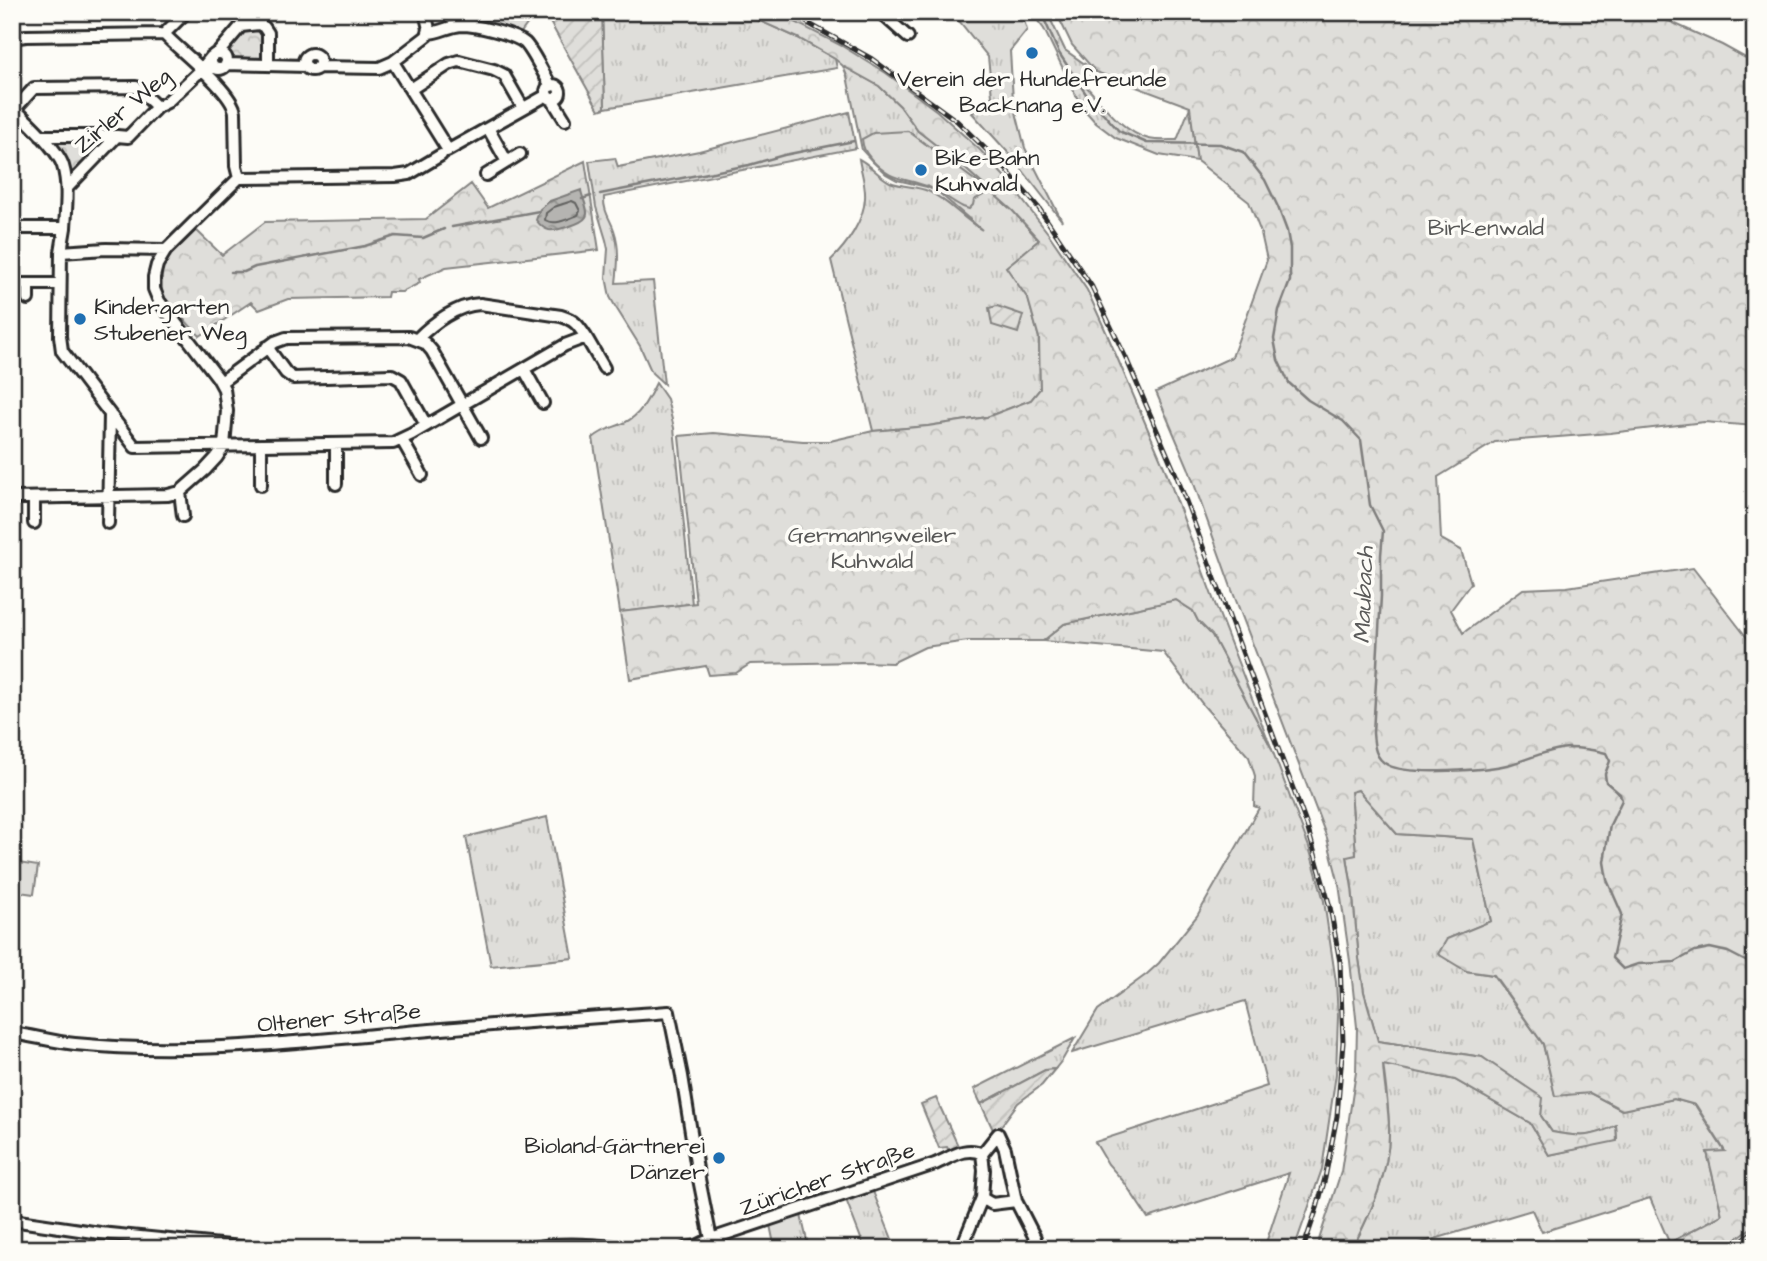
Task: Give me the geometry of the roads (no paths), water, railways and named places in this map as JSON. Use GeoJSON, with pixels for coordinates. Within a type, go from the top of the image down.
{"type":"FeatureCollection","features":[{"type":"Feature","properties":{"kind":"street"},"geometry":{"type":"LineString","coordinates":[[13,37],[164,34],[186,12]]}},
{"type":"Feature","properties":{"kind":"street"},"geometry":{"type":"LineString","coordinates":[[425,12],[429,33]]}},
{"type":"Feature","properties":{"kind":"street"},"geometry":{"type":"LineString","coordinates":[[880,12],[908,37]]}},
{"type":"Feature","properties":{"kind":"street"},"geometry":{"type":"LineString","coordinates":[[214,55],[225,56],[226,64],[306,66],[305,58],[311,54],[318,57],[318,67],[379,68],[393,62],[429,33],[458,25],[468,26],[511,36],[526,44],[565,120]]}},
{"type":"Feature","properties":{"kind":"street","name":"Zirler Weg"},"geometry":{"type":"LineString","coordinates":[[67,188],[117,136],[128,137],[157,107],[167,102],[241,26],[264,26],[268,33],[268,64]]}},
{"type":"Feature","properties":{"kind":"street"},"geometry":{"type":"LineString","coordinates":[[164,34],[221,89],[234,106],[236,166],[239,178]]}},
{"type":"Feature","properties":{"kind":"street"},"geometry":{"type":"LineString","coordinates":[[411,89],[449,64],[459,61],[504,75],[523,108]]}},
{"type":"Feature","properties":{"kind":"street"},"geometry":{"type":"LineString","coordinates":[[393,62],[411,89],[444,151]]}},
{"type":"Feature","properties":{"kind":"street"},"geometry":{"type":"LineString","coordinates":[[135,447],[62,351],[60,284],[67,188],[64,167],[59,156],[14,107],[34,88],[136,88],[157,107]]}},
{"type":"Feature","properties":{"kind":"street"},"geometry":{"type":"LineString","coordinates":[[12,498],[168,495],[180,492],[217,457],[224,446],[226,396],[221,382],[155,295],[154,277],[166,250],[239,178],[409,174],[444,151],[550,93]]}},
{"type":"Feature","properties":{"kind":"street"},"geometry":{"type":"LineString","coordinates":[[488,128],[507,162]]}},
{"type":"Feature","properties":{"kind":"street"},"geometry":{"type":"LineString","coordinates":[[41,136],[117,136]]}},
{"type":"Feature","properties":{"kind":"street"},"geometry":{"type":"LineString","coordinates":[[486,175],[520,154]]}},
{"type":"Feature","properties":{"kind":"street"},"geometry":{"type":"LineString","coordinates":[[12,228],[65,228]]}},
{"type":"Feature","properties":{"kind":"street"},"geometry":{"type":"LineString","coordinates":[[61,252],[106,249],[166,250]]}},
{"type":"Feature","properties":{"kind":"street"},"geometry":{"type":"LineString","coordinates":[[12,284],[60,284]]}},
{"type":"Feature","properties":{"kind":"street"},"geometry":{"type":"LineString","coordinates":[[28,284],[28,299]]}},
{"type":"Feature","properties":{"kind":"street"},"geometry":{"type":"LineString","coordinates":[[417,339],[427,329],[463,307],[480,304],[561,316],[575,322],[604,368]]}},
{"type":"Feature","properties":{"kind":"street"},"geometry":{"type":"LineString","coordinates":[[221,382],[267,347],[286,338],[409,337],[425,343],[432,351],[481,438]]}},
{"type":"Feature","properties":{"kind":"street"},"geometry":{"type":"LineString","coordinates":[[109,447],[393,443],[565,345],[586,337]]}},
{"type":"Feature","properties":{"kind":"street"},"geometry":{"type":"LineString","coordinates":[[267,347],[286,373],[293,378],[392,375],[401,380],[426,425]]}},
{"type":"Feature","properties":{"kind":"street"},"geometry":{"type":"LineString","coordinates":[[524,369],[543,403]]}},
{"type":"Feature","properties":{"kind":"street"},"geometry":{"type":"LineString","coordinates":[[108,523],[110,414]]}},
{"type":"Feature","properties":{"kind":"street"},"geometry":{"type":"LineString","coordinates":[[402,440],[422,475]]}},
{"type":"Feature","properties":{"kind":"street"},"geometry":{"type":"LineString","coordinates":[[336,444],[336,484]]}},
{"type":"Feature","properties":{"kind":"street"},"geometry":{"type":"LineString","coordinates":[[261,446],[261,485]]}},
{"type":"Feature","properties":{"kind":"street"},"geometry":{"type":"LineString","coordinates":[[180,492],[183,516]]}},
{"type":"Feature","properties":{"kind":"street"},"geometry":{"type":"LineString","coordinates":[[34,498],[34,523]]}},
{"type":"Feature","properties":{"kind":"street","name":"Oltener Straße"},"geometry":{"type":"LineString","coordinates":[[12,1033],[94,1046],[207,1047],[284,1044],[669,1012],[711,1239]]}},
{"type":"Feature","properties":{"kind":"street"},"geometry":{"type":"LineString","coordinates":[[961,1249],[982,1198],[982,1154],[998,1135],[1005,1149],[1016,1201],[1035,1238],[1034,1249]]}},
{"type":"Feature","properties":{"kind":"street","name":"Züricher Straße"},"geometry":{"type":"LineString","coordinates":[[684,1249],[968,1150],[982,1154]]}},
{"type":"Feature","properties":{"kind":"street"},"geometry":{"type":"LineString","coordinates":[[982,1198],[992,1204],[1016,1201]]}},
{"type":"Feature","properties":{"kind":"street"},"geometry":{"type":"LineString","coordinates":[[12,1220],[100,1233],[260,1249]]}},
{"type":"Feature","properties":{"kind":"street"},"geometry":{"type":"LineString","coordinates":[[530,1249],[540,1246],[583,1245],[640,1249]]}},
{"type":"Feature","properties":{"kind":"water"},"geometry":{"type":"Polygon","coordinates":[[[581,190],[587,211],[584,220],[549,230],[536,220],[540,209],[550,201],[581,190]]]}},
{"type":"Feature","properties":{"kind":"waterway","name":"Maubach"},"geometry":{"type":"LineString","coordinates":[[1041,12],[1059,53],[1086,94],[1119,131],[1147,143],[1220,144],[1243,152],[1265,180],[1278,207],[1290,248],[1290,281],[1279,310],[1274,339],[1278,360],[1289,383],[1308,400],[1343,421],[1361,440],[1370,505],[1383,531],[1373,733],[1380,759],[1398,768],[1448,771],[1511,764],[1568,748],[1606,753],[1610,761],[1605,774],[1606,782],[1620,794],[1622,800],[1610,825],[1604,862],[1607,880],[1622,914],[1612,958],[1623,969],[1638,964],[1675,962],[1695,951],[1710,948],[1728,952],[1755,966]]}},
{"type":"Feature","properties":{"kind":"waterway"},"geometry":{"type":"LineString","coordinates":[[600,194],[854,141]]}},
{"type":"Feature","properties":{"kind":"waterway"},"geometry":{"type":"LineString","coordinates":[[582,199],[591,196]]}},
{"type":"Feature","properties":{"kind":"waterway"},"geometry":{"type":"LineString","coordinates":[[452,227],[539,211]]}},
{"type":"Feature","properties":{"kind":"waterway"},"geometry":{"type":"LineString","coordinates":[[231,272],[244,272],[255,267],[365,246],[395,236],[423,238],[444,229]]}},
{"type":"Feature","properties":{"kind":"railway"},"geometry":{"type":"LineString","coordinates":[[788,12],[872,59],[957,121],[1004,167],[1038,207],[1092,287],[1177,477],[1307,826],[1330,907],[1340,962],[1343,1042],[1337,1116],[1325,1178],[1303,1249]]}},
{"type":"Feature","properties":{"kind":"railway"},"geometry":{"type":"LineString","coordinates":[[1731,1249],[1755,1230]]}},
{"type":"Feature","properties":{"kind":"place","name":"Verein der Hundefreunde Backnang e.V."},"geometry":{"type":"Point","coordinates":[1032,53]}},
{"type":"Feature","properties":{"kind":"place","name":"Bike-Bahn Kuhwald"},"geometry":{"type":"Point","coordinates":[921,170]}},
{"type":"Feature","properties":{"kind":"place","name":"Kindergarten Stubener Weg"},"geometry":{"type":"Point","coordinates":[80,319]}},
{"type":"Feature","properties":{"kind":"place","name":"Bioland-Gärtnerei Dänzer"},"geometry":{"type":"Point","coordinates":[719,1158]}},
{"type":"Feature","properties":{"kind":"park label","name":"Birkenwald"},"geometry":{"type":"Point","coordinates":[1486,227]}},
{"type":"Feature","properties":{"kind":"park label","name":"Germannsweiler Kuhwald"},"geometry":{"type":"Point","coordinates":[872,547]}}]}
